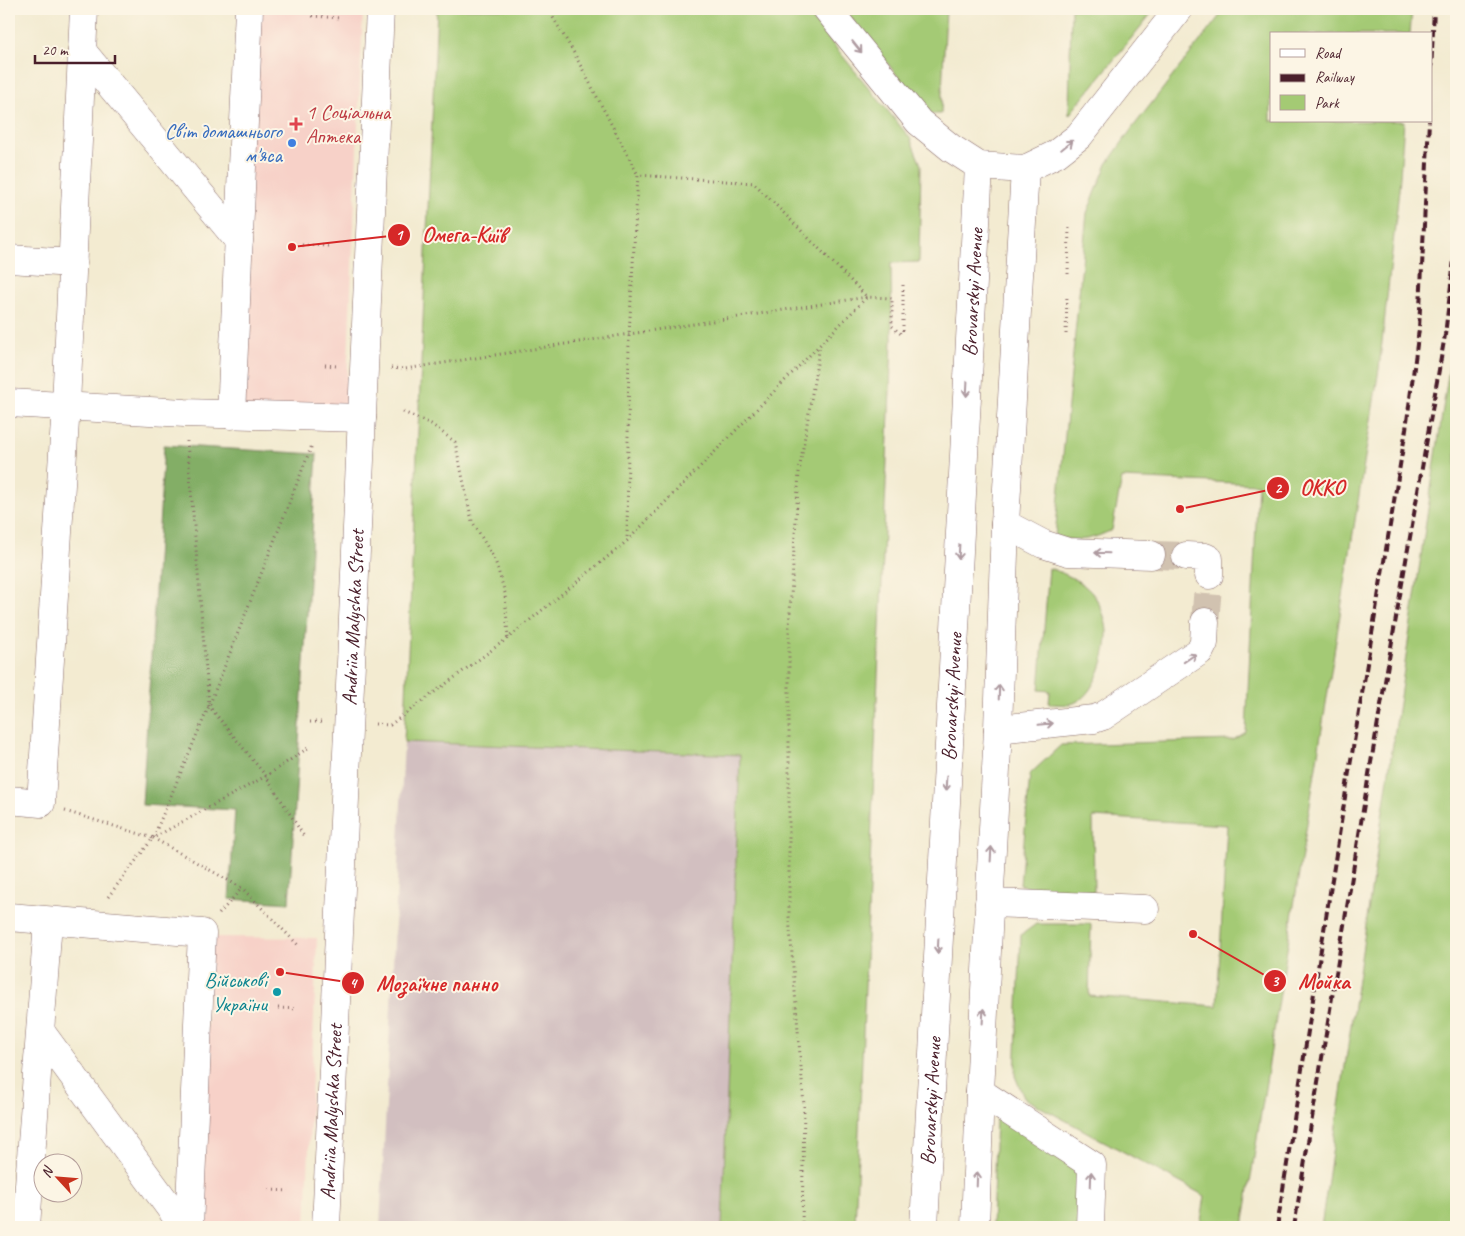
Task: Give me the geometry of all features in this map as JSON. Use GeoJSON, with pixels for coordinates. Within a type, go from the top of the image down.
{"type":"FeatureCollection","features":[{"type":"Feature","properties":{"kind":"main road"},"geometry":{"type":"LineString","coordinates":[[9,800],[41,803],[66,405],[84,9]]}},
{"type":"Feature","properties":{"kind":"main road","name":"Andriia Malyshka Street"},"geometry":{"type":"LineString","coordinates":[[326,1227],[380,9]]}},
{"type":"Feature","properties":{"kind":"main road"},"geometry":{"type":"LineString","coordinates":[[827,9],[919,122],[951,148],[979,166],[1025,170],[1056,154],[1079,136],[1180,9]]}},
{"type":"Feature","properties":{"kind":"main road"},"geometry":{"type":"LineString","coordinates":[[231,415],[248,10]]}},
{"type":"Feature","properties":{"kind":"main road"},"geometry":{"type":"LineString","coordinates":[[82,51],[239,241]]}},
{"type":"Feature","properties":{"kind":"main road","name":"Brovarskyi Avenue"},"geometry":{"type":"LineString","coordinates":[[924,1227],[979,166]]}},
{"type":"Feature","properties":{"kind":"main road"},"geometry":{"type":"LineString","coordinates":[[975,1227],[998,728],[1005,524],[1025,170]]}},
{"type":"Feature","properties":{"kind":"main road"},"geometry":{"type":"LineString","coordinates":[[9,259],[73,263]]}},
{"type":"Feature","properties":{"kind":"main road"},"geometry":{"type":"LineString","coordinates":[[9,403],[231,415],[362,418]]}},
{"type":"Feature","properties":{"kind":"main road"},"geometry":{"type":"LineString","coordinates":[[1005,524],[1043,544],[1068,552],[1151,555]]}},
{"type":"Feature","properties":{"kind":"main road"},"geometry":{"type":"LineString","coordinates":[[1186,556],[1205,556],[1209,558],[1209,576]]}},
{"type":"Feature","properties":{"kind":"main road"},"geometry":{"type":"LineString","coordinates":[[998,728],[1094,719],[1103,716],[1200,651],[1204,643],[1205,622]]}},
{"type":"Feature","properties":{"kind":"main road"},"geometry":{"type":"LineString","coordinates":[[989,903],[1145,909]]}},
{"type":"Feature","properties":{"kind":"main road"},"geometry":{"type":"LineString","coordinates":[[9,917],[202,933],[189,1227]]}},
{"type":"Feature","properties":{"kind":"main road"},"geometry":{"type":"LineString","coordinates":[[26,1227],[48,921]]}},
{"type":"Feature","properties":{"kind":"main road"},"geometry":{"type":"LineString","coordinates":[[41,1032],[184,1227]]}},
{"type":"Feature","properties":{"kind":"main road"},"geometry":{"type":"LineString","coordinates":[[980,1092],[1092,1165],[1090,1227]]}},
{"type":"Feature","properties":{"kind":"path"},"geometry":{"type":"LineString","coordinates":[[548,9],[574,53],[638,175],[629,335],[627,541]]}},
{"type":"Feature","properties":{"kind":"path"},"geometry":{"type":"LineString","coordinates":[[312,16],[340,18]]}},
{"type":"Feature","properties":{"kind":"path"},"geometry":{"type":"LineString","coordinates":[[638,175],[754,182],[867,297]]}},
{"type":"Feature","properties":{"kind":"path"},"geometry":{"type":"LineString","coordinates":[[1068,274],[1069,225]]}},
{"type":"Feature","properties":{"kind":"path"},"geometry":{"type":"LineString","coordinates":[[302,245],[330,246]]}},
{"type":"Feature","properties":{"kind":"path"},"geometry":{"type":"LineString","coordinates":[[405,369],[867,297],[892,298],[892,326],[903,336],[902,285]]}},
{"type":"Feature","properties":{"kind":"path"},"geometry":{"type":"LineString","coordinates":[[1066,334],[1067,294]]}},
{"type":"Feature","properties":{"kind":"path"},"geometry":{"type":"LineString","coordinates":[[390,725],[508,638],[627,541],[867,297]]}},
{"type":"Feature","properties":{"kind":"path"},"geometry":{"type":"LineString","coordinates":[[802,1227],[804,1106],[789,916],[788,627],[799,472],[820,345]]}},
{"type":"Feature","properties":{"kind":"path"},"geometry":{"type":"LineString","coordinates":[[403,412],[432,424],[455,442],[472,521],[495,560],[505,593],[508,638]]}},
{"type":"Feature","properties":{"kind":"path"},"geometry":{"type":"LineString","coordinates":[[184,413],[209,706],[266,776],[305,838]]}},
{"type":"Feature","properties":{"kind":"path"},"geometry":{"type":"LineString","coordinates":[[87,924],[153,838],[209,706],[323,416]]}},
{"type":"Feature","properties":{"kind":"path"},"geometry":{"type":"LineString","coordinates":[[153,838],[266,776],[308,748]]}},
{"type":"Feature","properties":{"kind":"path"},"geometry":{"type":"LineString","coordinates":[[41,803],[153,838],[242,888],[300,947]]}},
{"type":"Feature","properties":{"kind":"path"},"geometry":{"type":"LineString","coordinates":[[202,933],[242,888]]}},
{"type":"Feature","properties":{"kind":"path"},"geometry":{"type":"LineString","coordinates":[[278,1008],[297,1009]]}},
{"type":"Feature","properties":{"kind":"path"},"geometry":{"type":"LineString","coordinates":[[269,1190],[289,1190]]}},
{"type":"Feature","properties":{"kind":"shaded area"},"geometry":{"type":"Polygon","coordinates":[[[249,9],[363,9],[345,430],[234,426],[249,9]]]}},
{"type":"Feature","properties":{"kind":"shaded area"},"geometry":{"type":"Polygon","coordinates":[[[404,742],[740,755],[722,1227],[380,1227],[404,742]]]}},
{"type":"Feature","properties":{"kind":"shaded area"},"geometry":{"type":"Polygon","coordinates":[[[212,937],[317,938],[306,1227],[196,1227],[212,937]]]}},
{"type":"Feature","properties":{"kind":"green space"},"geometry":{"type":"Polygon","coordinates":[[[437,9],[804,9],[910,138],[921,165],[919,262],[891,263],[892,340],[855,1227],[722,1227],[740,755],[404,742],[437,9]]]}},
{"type":"Feature","properties":{"kind":"green space"},"geometry":{"type":"Polygon","coordinates":[[[844,9],[946,9],[941,114],[928,114],[844,9]]]}},
{"type":"Feature","properties":{"kind":"green space"},"geometry":{"type":"Polygon","coordinates":[[[1071,9],[1155,9],[1069,115],[1071,9]]]}},
{"type":"Feature","properties":{"kind":"green space"},"geometry":{"type":"Polygon","coordinates":[[[1225,9],[1412,9],[1410,32],[1270,32],[1270,122],[1404,122],[1399,190],[1379,369],[1243,1227],[1200,1227],[1205,1196],[1024,1098],[1015,1076],[1021,935],[1036,924],[1091,924],[1089,996],[1217,1006],[1227,825],[1093,817],[1094,892],[1036,890],[1020,885],[1030,774],[1061,745],[1233,740],[1246,732],[1258,484],[1122,478],[1112,530],[1097,536],[1077,540],[1055,536],[1087,213],[1107,164],[1133,127],[1225,9]]]}},
{"type":"Feature","properties":{"kind":"green space"},"geometry":{"type":"Polygon","coordinates":[[[1456,321],[1456,1227],[1321,1227],[1456,321]]]}},
{"type":"Feature","properties":{"kind":"green space"},"geometry":{"type":"Polygon","coordinates":[[[164,445],[317,454],[289,903],[229,899],[235,810],[142,805],[164,445]]]}},
{"type":"Feature","properties":{"kind":"green space"},"geometry":{"type":"Polygon","coordinates":[[[1049,568],[1072,578],[1088,588],[1100,606],[1107,631],[1103,660],[1095,681],[1083,697],[1070,704],[1049,704],[1050,691],[1039,690],[1049,568]]]}},
{"type":"Feature","properties":{"kind":"green space"},"geometry":{"type":"Polygon","coordinates":[[[996,1117],[1078,1166],[1082,1227],[992,1227],[996,1117]]]}},
{"type":"Feature","properties":{"kind":"tunnel"},"geometry":{"type":"LineString","coordinates":[[1151,555],[1186,556]]}},
{"type":"Feature","properties":{"kind":"tunnel"},"geometry":{"type":"LineString","coordinates":[[1205,622],[1209,575]]}},
{"type":"Feature","properties":{"kind":"railway"},"geometry":{"type":"LineString","coordinates":[[1432,51],[1434,9]]}},
{"type":"Feature","properties":{"kind":"railway"},"geometry":{"type":"LineString","coordinates":[[1277,1227],[1349,772],[1406,429],[1419,329],[1429,122]]}},
{"type":"Feature","properties":{"kind":"railway"},"geometry":{"type":"LineString","coordinates":[[1294,1227],[1369,774],[1445,335],[1456,243]]}},
{"type":"Feature","properties":{"kind":"place","name":"1 Соціальна Аптека"},"geometry":{"type":"Point","coordinates":[296,124]}},
{"type":"Feature","properties":{"kind":"place","name":"Світ домашнього м'яса"},"geometry":{"type":"Point","coordinates":[292,143]}},
{"type":"Feature","properties":{"kind":"place","name":"Омега-Київ"},"geometry":{"type":"Point","coordinates":[292,247]}},
{"type":"Feature","properties":{"kind":"place","name":"OKKO"},"geometry":{"type":"Point","coordinates":[1180,509]}},
{"type":"Feature","properties":{"kind":"place","name":"Мойка"},"geometry":{"type":"Point","coordinates":[1193,934]}},
{"type":"Feature","properties":{"kind":"place","name":"Мозаїчне панно"},"geometry":{"type":"Point","coordinates":[280,972]}},
{"type":"Feature","properties":{"kind":"place","name":"Військові України"},"geometry":{"type":"Point","coordinates":[277,992]}}]}
